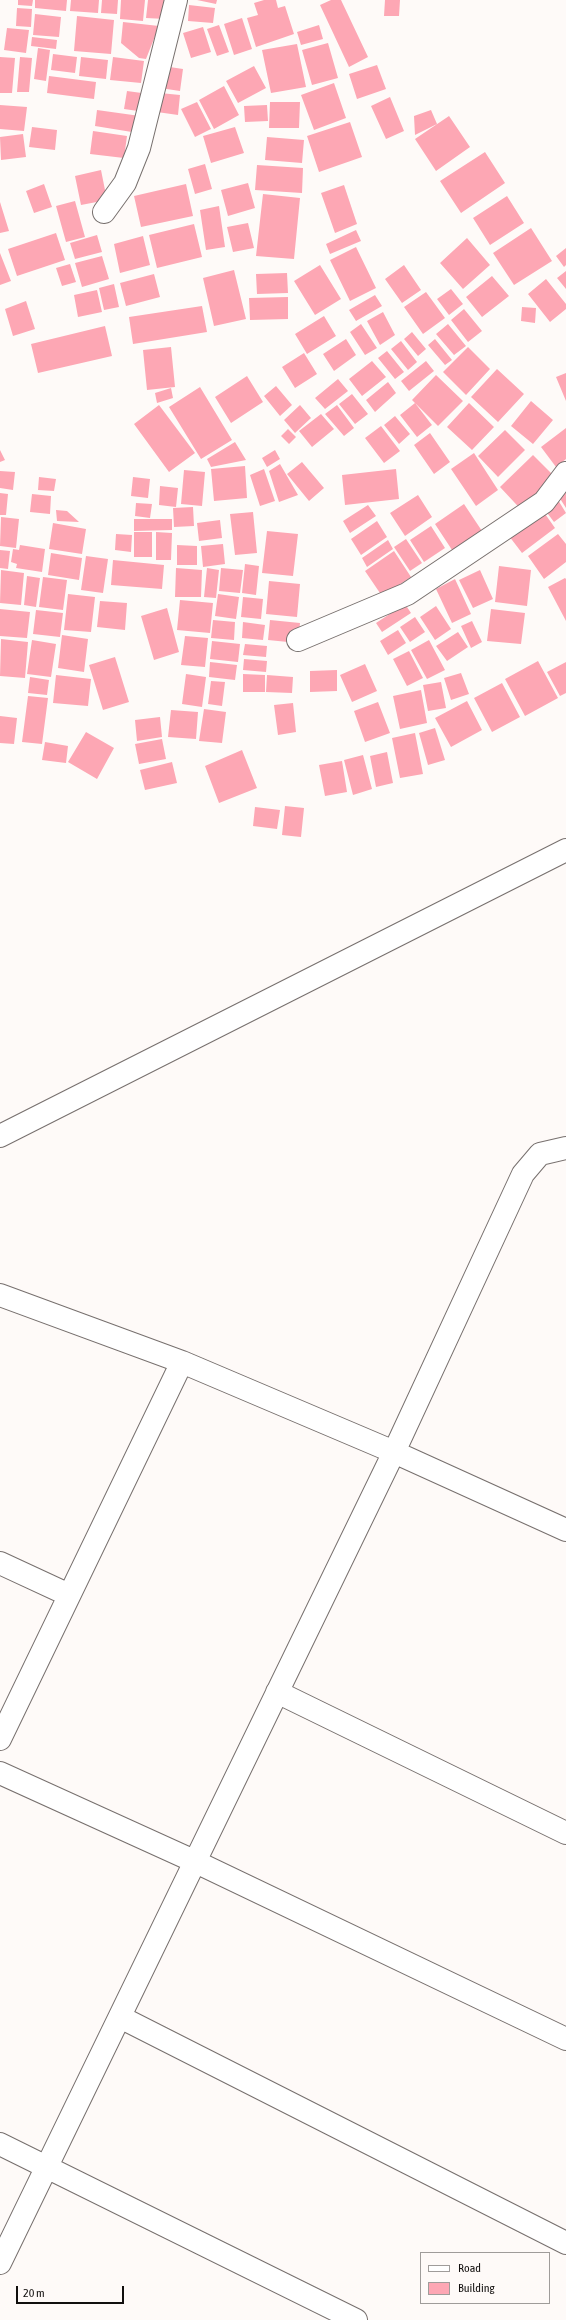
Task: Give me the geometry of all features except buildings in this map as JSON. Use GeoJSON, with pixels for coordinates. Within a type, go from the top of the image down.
{"type":"FeatureCollection","features":[{"type":"Feature","properties":{"kind":"street"},"geometry":{"type":"LineString","coordinates":[[104,212],[125,183],[139,148],[176,0]]}},
{"type":"Feature","properties":{"kind":"street"},"geometry":{"type":"LineString","coordinates":[[298,640],[407,594],[544,502],[566,474]]}},
{"type":"Feature","properties":{"kind":"street"},"geometry":{"type":"LineString","coordinates":[[0,1136],[566,850]]}},
{"type":"Feature","properties":{"kind":"street"},"geometry":{"type":"LineString","coordinates":[[0,2263],[394,1452],[523,1174],[540,1154],[566,1148]]}},
{"type":"Feature","properties":{"kind":"street"},"geometry":{"type":"LineString","coordinates":[[0,1295],[182,1362],[394,1452],[566,1530]]}},
{"type":"Feature","properties":{"kind":"street"},"geometry":{"type":"LineString","coordinates":[[0,1739],[182,1362]]}},
{"type":"Feature","properties":{"kind":"street"},"geometry":{"type":"LineString","coordinates":[[0,1563],[69,1596]]}},
{"type":"Feature","properties":{"kind":"street"},"geometry":{"type":"LineString","coordinates":[[277,1692],[566,1833]]}},
{"type":"Feature","properties":{"kind":"street"},"geometry":{"type":"LineString","coordinates":[[0,1773],[196,1862],[566,2039]]}},
{"type":"Feature","properties":{"kind":"street"},"geometry":{"type":"LineString","coordinates":[[120,2017],[566,2243]]}},
{"type":"Feature","properties":{"kind":"street"},"geometry":{"type":"LineString","coordinates":[[0,2144],[356,2320]]}}]}
